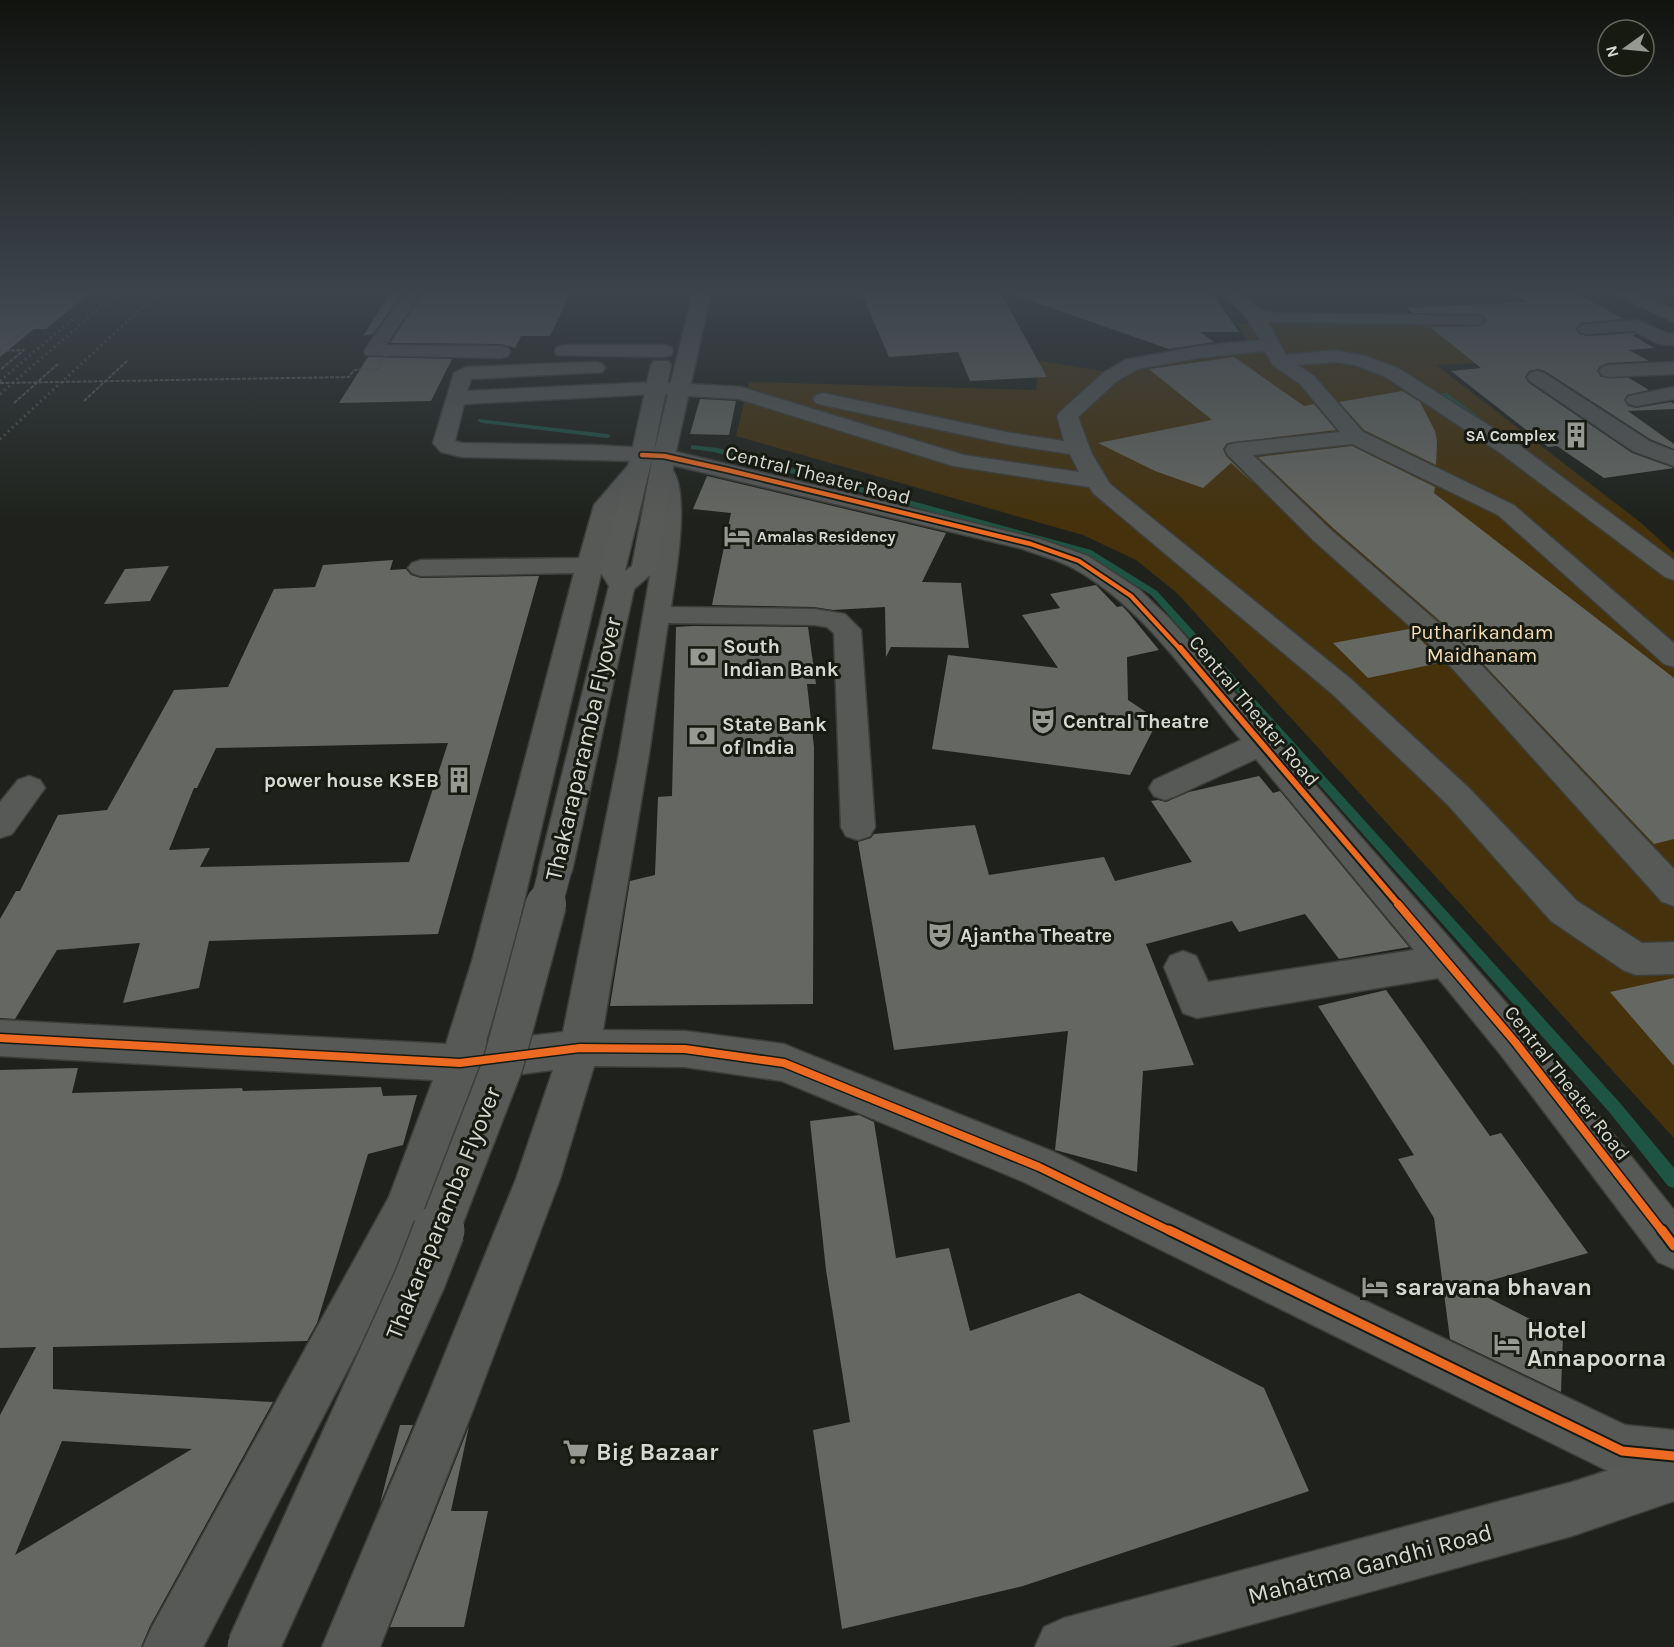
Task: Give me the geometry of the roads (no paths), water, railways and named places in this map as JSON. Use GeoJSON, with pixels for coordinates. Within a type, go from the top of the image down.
{"type":"FeatureCollection","features":[{"type":"Feature","properties":{"kind":"main road"},"geometry":{"type":"LineString","coordinates":[[652,462],[655,388],[660,369]]}},
{"type":"Feature","properties":{"kind":"main road"},"geometry":{"type":"LineString","coordinates":[[652,462],[678,390],[683,369]]}},
{"type":"Feature","properties":{"kind":"main road","name":"Thakaraparamba Flyover"},"geometry":{"type":"LineString","coordinates":[[253,1647],[420,1279],[502,1064],[555,871],[622,586],[612,570],[652,462]]}},
{"type":"Feature","properties":{"kind":"main road","name":"Mahatma Gandhi Road"},"geometry":{"type":"LineString","coordinates":[[1064,1647],[1572,1509],[1674,1474]]}},
{"type":"Feature","properties":{"kind":"street"},"geometry":{"type":"LineString","coordinates":[[568,369],[471,372],[461,377],[455,398],[655,388],[803,394],[1011,439],[1077,449]]}},
{"type":"Feature","properties":{"kind":"street"},"geometry":{"type":"LineString","coordinates":[[1124,369],[1110,377],[1067,416],[1077,449],[1102,489],[1158,536],[1190,559],[1341,686],[1458,796],[1564,911],[1636,959],[1674,958]]}},
{"type":"Feature","properties":{"kind":"street"},"geometry":{"type":"LineString","coordinates":[[1294,369],[1307,380],[1355,437],[1506,510],[1674,658]]}},
{"type":"Feature","properties":{"kind":"street"},"geometry":{"type":"LineString","coordinates":[[1383,369],[1507,447],[1674,572]]}},
{"type":"Feature","properties":{"kind":"street"},"geometry":{"type":"LineString","coordinates":[[1609,371],[1655,369]]}},
{"type":"Feature","properties":{"kind":"street"},"geometry":{"type":"LineString","coordinates":[[1537,377],[1641,446],[1674,459]]}},
{"type":"Feature","properties":{"kind":"street"},"geometry":{"type":"LineString","coordinates":[[741,393],[962,461],[1096,481]]}},
{"type":"Feature","properties":{"kind":"street"},"geometry":{"type":"LineString","coordinates":[[1636,400],[1674,393]]}},
{"type":"Feature","properties":{"kind":"street","name":"Central Theater Road"},"geometry":{"type":"LineString","coordinates":[[455,398],[444,443],[449,447],[462,450],[596,452],[800,487],[1031,544],[1079,561],[1131,596],[1160,626],[1515,1042],[1674,1246]]}},
{"type":"Feature","properties":{"kind":"street"},"geometry":{"type":"LineString","coordinates":[[1355,437],[1236,450],[1322,535],[1444,642],[1674,892]]}},
{"type":"Feature","properties":{"kind":"street"},"geometry":{"type":"LineString","coordinates":[[172,1647],[407,1209],[460,1063],[491,961],[589,565],[606,505],[652,462],[670,496],[666,552],[634,754],[580,1048],[538,1179],[454,1396],[351,1647]]}},
{"type":"Feature","properties":{"kind":"street"},"geometry":{"type":"LineString","coordinates":[[421,568],[589,565]]}},
{"type":"Feature","properties":{"kind":"street"},"geometry":{"type":"LineString","coordinates":[[655,615],[814,617],[835,620],[847,630],[858,827]]}},
{"type":"Feature","properties":{"kind":"street"},"geometry":{"type":"LineString","coordinates":[[1165,788],[1260,744]]}},
{"type":"Feature","properties":{"kind":"street"},"geometry":{"type":"LineString","coordinates":[[0,825],[29,788]]}},
{"type":"Feature","properties":{"kind":"street"},"geometry":{"type":"LineString","coordinates":[[1183,967],[1197,1001],[1446,961]]}},
{"type":"Feature","properties":{"kind":"street"},"geometry":{"type":"LineString","coordinates":[[0,1038],[460,1063],[580,1048],[685,1049],[784,1063],[1038,1167],[1557,1421],[1623,1451],[1674,1456]]}},
{"type":"Feature","properties":{"kind":"waterway"},"geometry":{"type":"LineString","coordinates":[[1444,395],[1482,422]]}},
{"type":"Feature","properties":{"kind":"waterway"},"geometry":{"type":"LineString","coordinates":[[482,421],[607,436]]}},
{"type":"Feature","properties":{"kind":"waterway"},"geometry":{"type":"LineString","coordinates":[[694,447],[715,450],[1088,552],[1154,593],[1615,1108],[1674,1180]]}},
{"type":"Feature","properties":{"kind":"railway"},"geometry":{"type":"LineString","coordinates":[[0,381],[14,369]]}},
{"type":"Feature","properties":{"kind":"railway"},"geometry":{"type":"LineString","coordinates":[[0,394],[29,369]]}},
{"type":"Feature","properties":{"kind":"railway"},"geometry":{"type":"LineString","coordinates":[[0,439],[76,369]]}},
{"type":"Feature","properties":{"kind":"place","name":"SA Complex"},"geometry":{"type":"Point","coordinates":[1576,435]}},
{"type":"Feature","properties":{"kind":"place","name":"Amalas Residency"},"geometry":{"type":"Point","coordinates":[737,536]}},
{"type":"Feature","properties":{"kind":"place","name":"South Indian Bank"},"geometry":{"type":"Point","coordinates":[703,657]}},
{"type":"Feature","properties":{"kind":"place","name":"Central Theatre"},"geometry":{"type":"Point","coordinates":[1043,721]}},
{"type":"Feature","properties":{"kind":"place","name":"State Bank of India"},"geometry":{"type":"Point","coordinates":[702,736]}},
{"type":"Feature","properties":{"kind":"place","name":"power house KSEB"},"geometry":{"type":"Point","coordinates":[459,780]}},
{"type":"Feature","properties":{"kind":"place","name":"Ajantha Theatre"},"geometry":{"type":"Point","coordinates":[940,935]}},
{"type":"Feature","properties":{"kind":"place","name":"saravana bhavan"},"geometry":{"type":"Point","coordinates":[1375,1287]}},
{"type":"Feature","properties":{"kind":"place","name":"Hotel Annapoorna"},"geometry":{"type":"Point","coordinates":[1507,1344]}},
{"type":"Feature","properties":{"kind":"place","name":"Big Bazaar"},"geometry":{"type":"Point","coordinates":[576,1452]}},
{"type":"Feature","properties":{"kind":"park label","name":"Putharikandam Maidhanam"},"geometry":{"type":"Point","coordinates":[1482,644]}}]}
